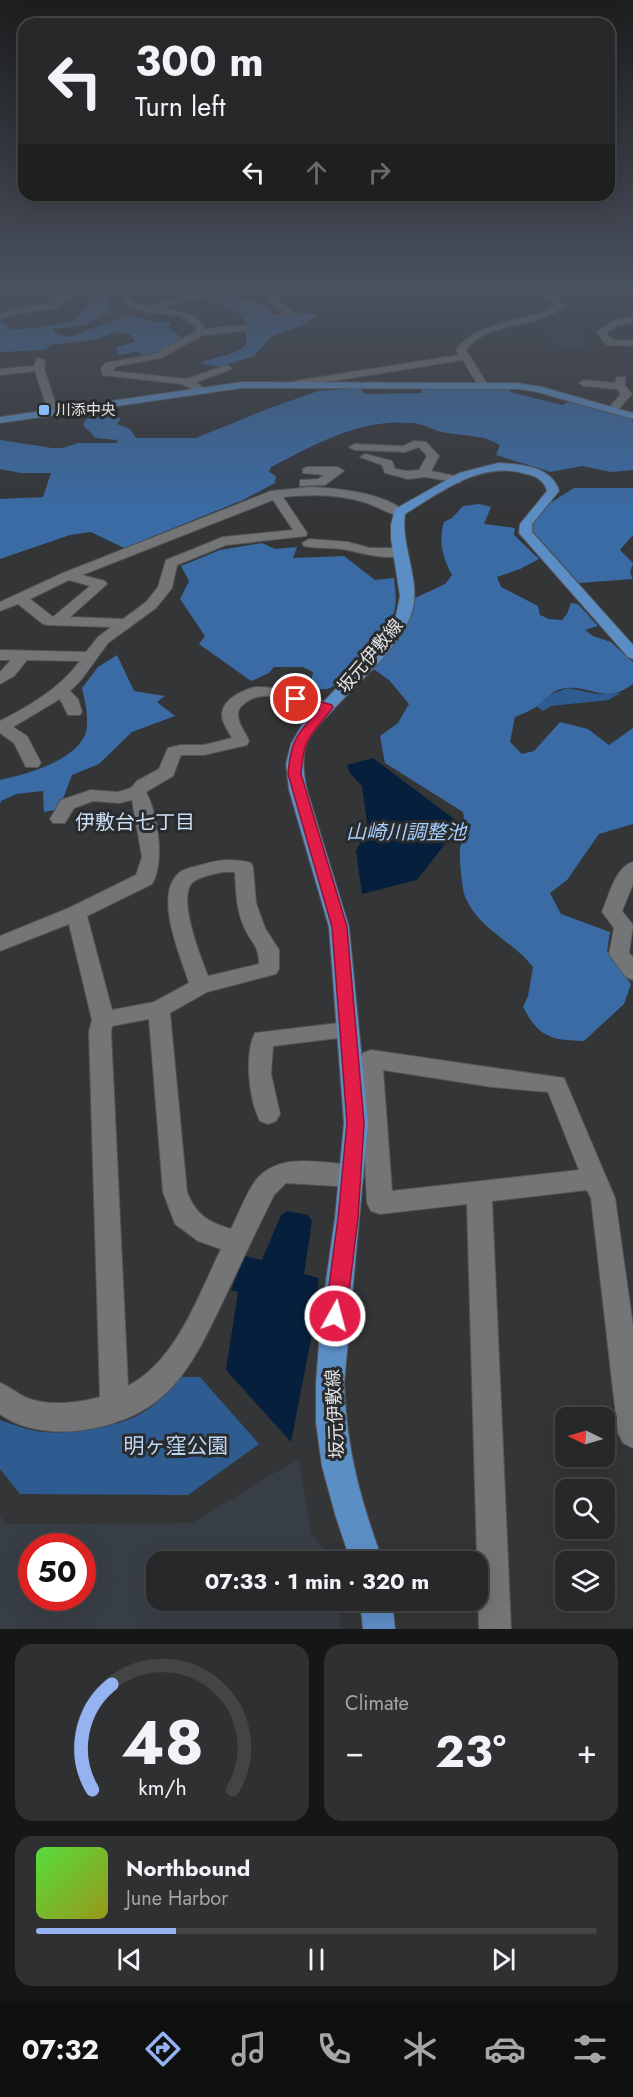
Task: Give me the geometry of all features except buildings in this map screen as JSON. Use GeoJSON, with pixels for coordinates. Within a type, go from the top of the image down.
{"type":"FeatureCollection","features":[{"type":"Feature","properties":{"kind":"main road"},"geometry":{"type":"LineString","coordinates":[[0,420],[200,389],[295,384],[483,384],[538,389],[633,416]]}},
{"type":"Feature","properties":{"kind":"main road"},"geometry":{"type":"LineString","coordinates":[[399,512],[476,471],[508,467],[527,470],[547,479],[553,491],[526,524],[525,533],[633,654]]}},
{"type":"Feature","properties":{"kind":"main road","name":"坂元伊敷線"},"geometry":{"type":"LineString","coordinates":[[363,1551],[337,1466],[330,1384],[335,1316],[352,1176],[366,1124],[347,1030],[339,927],[295,774],[297,750],[301,737],[398,627],[404,617],[406,590],[401,552],[395,533],[399,512]]}},
{"type":"Feature","properties":{"kind":"main road"},"geometry":{"type":"LineString","coordinates":[[377,1611],[378,1629]]}},
{"type":"Feature","properties":{"kind":"street"},"geometry":{"type":"LineString","coordinates":[[134,361],[110,364],[106,368],[107,373],[188,382],[227,368]]}},
{"type":"Feature","properties":{"kind":"street"},"geometry":{"type":"LineString","coordinates":[[295,384],[441,361]]}},
{"type":"Feature","properties":{"kind":"street"},"geometry":{"type":"LineString","coordinates":[[469,361],[483,384]]}},
{"type":"Feature","properties":{"kind":"street"},"geometry":{"type":"LineString","coordinates":[[0,372],[40,364],[53,411]]}},
{"type":"Feature","properties":{"kind":"street"},"geometry":{"type":"LineString","coordinates":[[188,382],[200,389]]}},
{"type":"Feature","properties":{"kind":"street"},"geometry":{"type":"LineString","coordinates":[[584,383],[620,382],[627,394],[612,410]]}},
{"type":"Feature","properties":{"kind":"street"},"geometry":{"type":"LineString","coordinates":[[355,447],[405,449],[414,444],[422,444],[433,456],[425,468],[426,473]]}},
{"type":"Feature","properties":{"kind":"street"},"geometry":{"type":"LineString","coordinates":[[366,458],[388,463],[389,471],[408,475],[426,473],[456,480]]}},
{"type":"Feature","properties":{"kind":"street"},"geometry":{"type":"LineString","coordinates":[[259,499],[254,495],[280,486],[321,482],[338,471],[307,471]]}},
{"type":"Feature","properties":{"kind":"street"},"geometry":{"type":"LineString","coordinates":[[0,607],[68,576],[275,494],[308,490],[338,491],[371,499],[399,512]]}},
{"type":"Feature","properties":{"kind":"street"},"geometry":{"type":"LineString","coordinates":[[0,727],[36,708],[60,692],[76,677],[104,640],[151,605],[165,588],[171,563],[223,541],[301,533],[275,494]]}},
{"type":"Feature","properties":{"kind":"street"},"geometry":{"type":"LineString","coordinates":[[309,543],[348,546],[370,552],[401,552]]}},
{"type":"Feature","properties":{"kind":"street"},"geometry":{"type":"LineString","coordinates":[[56,622],[100,584],[68,576]]}},
{"type":"Feature","properties":{"kind":"street"},"geometry":{"type":"LineString","coordinates":[[20,598],[48,621],[128,623]]}},
{"type":"Feature","properties":{"kind":"street"},"geometry":{"type":"LineString","coordinates":[[0,655],[90,657]]}},
{"type":"Feature","properties":{"kind":"street"},"geometry":{"type":"LineString","coordinates":[[0,679],[9,673],[22,656]]}},
{"type":"Feature","properties":{"kind":"street"},"geometry":{"type":"LineString","coordinates":[[60,692],[70,699],[74,712]]}},
{"type":"Feature","properties":{"kind":"street"},"geometry":{"type":"LineString","coordinates":[[59,819],[67,804],[91,795],[119,798],[137,792],[143,785],[167,772],[174,753],[181,750],[213,748],[241,741],[240,734],[232,724],[231,708],[239,699],[252,692],[280,694],[327,707]]}},
{"type":"Feature","properties":{"kind":"street"},"geometry":{"type":"LineString","coordinates":[[0,727],[21,740],[32,763]]}},
{"type":"Feature","properties":{"kind":"street"},"geometry":{"type":"LineString","coordinates":[[0,944],[76,914],[145,879],[151,857],[142,801],[137,792]]}},
{"type":"Feature","properties":{"kind":"street"},"geometry":{"type":"LineString","coordinates":[[103,1020],[159,1009],[201,986],[269,969],[269,950],[255,929],[246,903],[244,867],[230,864],[189,875],[180,883],[179,916],[201,986]]}},
{"type":"Feature","properties":{"kind":"street"},"geometry":{"type":"LineString","coordinates":[[633,868],[627,875],[612,912],[629,927],[619,954],[633,972]]}},
{"type":"Feature","properties":{"kind":"street"},"geometry":{"type":"LineString","coordinates":[[76,914],[95,981],[103,1020],[100,1032],[115,1406]]}},
{"type":"Feature","properties":{"kind":"street"},"geometry":{"type":"LineString","coordinates":[[159,1009],[175,1192],[184,1216],[207,1233],[237,1243]]}},
{"type":"Feature","properties":{"kind":"street"},"geometry":{"type":"LineString","coordinates":[[268,1114],[260,1074],[263,1039],[347,1030]]}},
{"type":"Feature","properties":{"kind":"street"},"geometry":{"type":"LineString","coordinates":[[595,1179],[380,1203],[366,1124],[371,1059],[501,1079],[556,1084],[603,1198],[633,1433]]}},
{"type":"Feature","properties":{"kind":"street"},"geometry":{"type":"LineString","coordinates":[[0,1398],[23,1410],[48,1417],[71,1418],[91,1415],[145,1392],[173,1367],[186,1348],[265,1187],[280,1174],[292,1172],[352,1176]]}},
{"type":"Feature","properties":{"kind":"street"},"geometry":{"type":"LineString","coordinates":[[479,1192],[495,1629]]}},
{"type":"Feature","properties":{"kind":"shaded area"},"geometry":{"type":"Polygon","coordinates":[[[205,361],[238,361],[220,367],[201,363],[205,361]]]}},
{"type":"Feature","properties":{"kind":"shaded area"},"geometry":{"type":"Polygon","coordinates":[[[420,387],[511,388],[510,392],[562,405],[570,401],[631,418],[633,423],[633,470],[611,472],[582,466],[551,472],[496,455],[500,445],[481,438],[443,432],[413,423],[375,425],[339,434],[271,467],[269,472],[276,476],[275,483],[243,500],[124,548],[91,532],[70,535],[0,559],[0,499],[43,497],[51,473],[21,473],[0,469],[0,440],[52,448],[63,448],[78,443],[117,443],[117,440],[96,438],[83,425],[86,419],[114,415],[121,419],[117,424],[130,429],[136,438],[196,438],[318,391],[360,388],[365,394],[422,393],[420,387]]]}},
{"type":"Feature","properties":{"kind":"shaded area"},"geometry":{"type":"Polygon","coordinates":[[[574,488],[633,488],[633,535],[620,550],[633,563],[630,573],[633,579],[579,583],[529,527],[542,508],[574,488]]]}},
{"type":"Feature","properties":{"kind":"shaded area"},"geometry":{"type":"Polygon","coordinates":[[[479,504],[491,507],[484,524],[515,528],[514,535],[539,559],[497,577],[501,587],[538,606],[540,615],[549,619],[562,620],[571,603],[578,604],[598,626],[585,630],[593,636],[611,642],[633,662],[633,684],[623,690],[607,694],[576,688],[557,690],[536,707],[515,717],[510,742],[522,754],[534,751],[560,722],[588,729],[609,745],[633,728],[633,824],[599,834],[567,880],[550,893],[561,914],[610,932],[607,951],[631,984],[624,1004],[584,1041],[554,1038],[547,1035],[534,1025],[523,1007],[528,996],[533,967],[488,928],[472,910],[466,899],[460,853],[464,826],[463,812],[385,763],[380,736],[398,723],[409,704],[389,680],[372,668],[404,629],[413,599],[445,584],[452,575],[442,550],[441,536],[444,522],[452,518],[463,506],[479,504]]]}},
{"type":"Feature","properties":{"kind":"shaded area"},"geometry":{"type":"Polygon","coordinates":[[[262,543],[275,549],[297,547],[293,558],[344,556],[375,580],[394,578],[396,596],[393,615],[374,642],[330,688],[316,689],[311,684],[313,672],[303,667],[274,667],[269,673],[251,681],[199,644],[205,636],[180,599],[189,581],[181,566],[220,550],[262,543]]]}},
{"type":"Feature","properties":{"kind":"shaded area"},"geometry":{"type":"Polygon","coordinates":[[[117,655],[134,691],[165,696],[157,702],[175,716],[132,732],[99,764],[72,775],[59,809],[44,812],[43,791],[16,794],[1,801],[0,804],[0,780],[60,760],[79,744],[85,735],[87,724],[82,688],[98,667],[117,655]]]}},
{"type":"Feature","properties":{"kind":"shaded area"},"geometry":{"type":"Polygon","coordinates":[[[299,1458],[311,1533],[326,1551],[146,1551],[146,1611],[339,1611],[341,1629],[0,1629],[0,1516],[6,1524],[192,1523],[299,1458]]]}},
{"type":"Feature","properties":{"kind":"green space"},"geometry":{"type":"Polygon","coordinates":[[[568,688],[597,694],[621,693],[608,700],[551,706],[543,711],[536,706],[546,696],[568,688]]]}},
{"type":"Feature","properties":{"kind":"green space","name":"明ヶ窪公園"},"geometry":{"type":"Polygon","coordinates":[[[181,1377],[200,1377],[259,1444],[188,1495],[20,1494],[0,1469],[0,1420],[27,1429],[48,1432],[76,1431],[106,1426],[133,1418],[144,1412],[164,1396],[181,1377]]]}},
{"type":"Feature","properties":{"kind":"water","name":"山崎川調整池"},"geometry":{"type":"Polygon","coordinates":[[[373,758],[454,819],[452,835],[417,880],[362,894],[356,851],[368,829],[362,786],[350,773],[347,765],[373,758]]]}},
{"type":"Feature","properties":{"kind":"water"},"geometry":{"type":"Polygon","coordinates":[[[287,1211],[308,1215],[312,1221],[304,1274],[319,1278],[312,1334],[291,1442],[226,1370],[238,1292],[231,1290],[245,1256],[262,1260],[281,1215],[287,1211]]]}},
{"type":"Feature","properties":{"kind":"place","name":"川添中央"},"geometry":{"type":"Point","coordinates":[44,410]}},
{"type":"Feature","properties":{"kind":"district","name":"伊敷台七丁目"},"geometry":{"type":"Point","coordinates":[135,822]}},
{"type":"Feature","properties":{"kind":"route"},"geometry":{"type":"LineString","coordinates":[[296,699],[327,707],[301,737],[294,763],[298,790],[339,927],[356,1123],[348,1218],[335,1316]]}}]}
